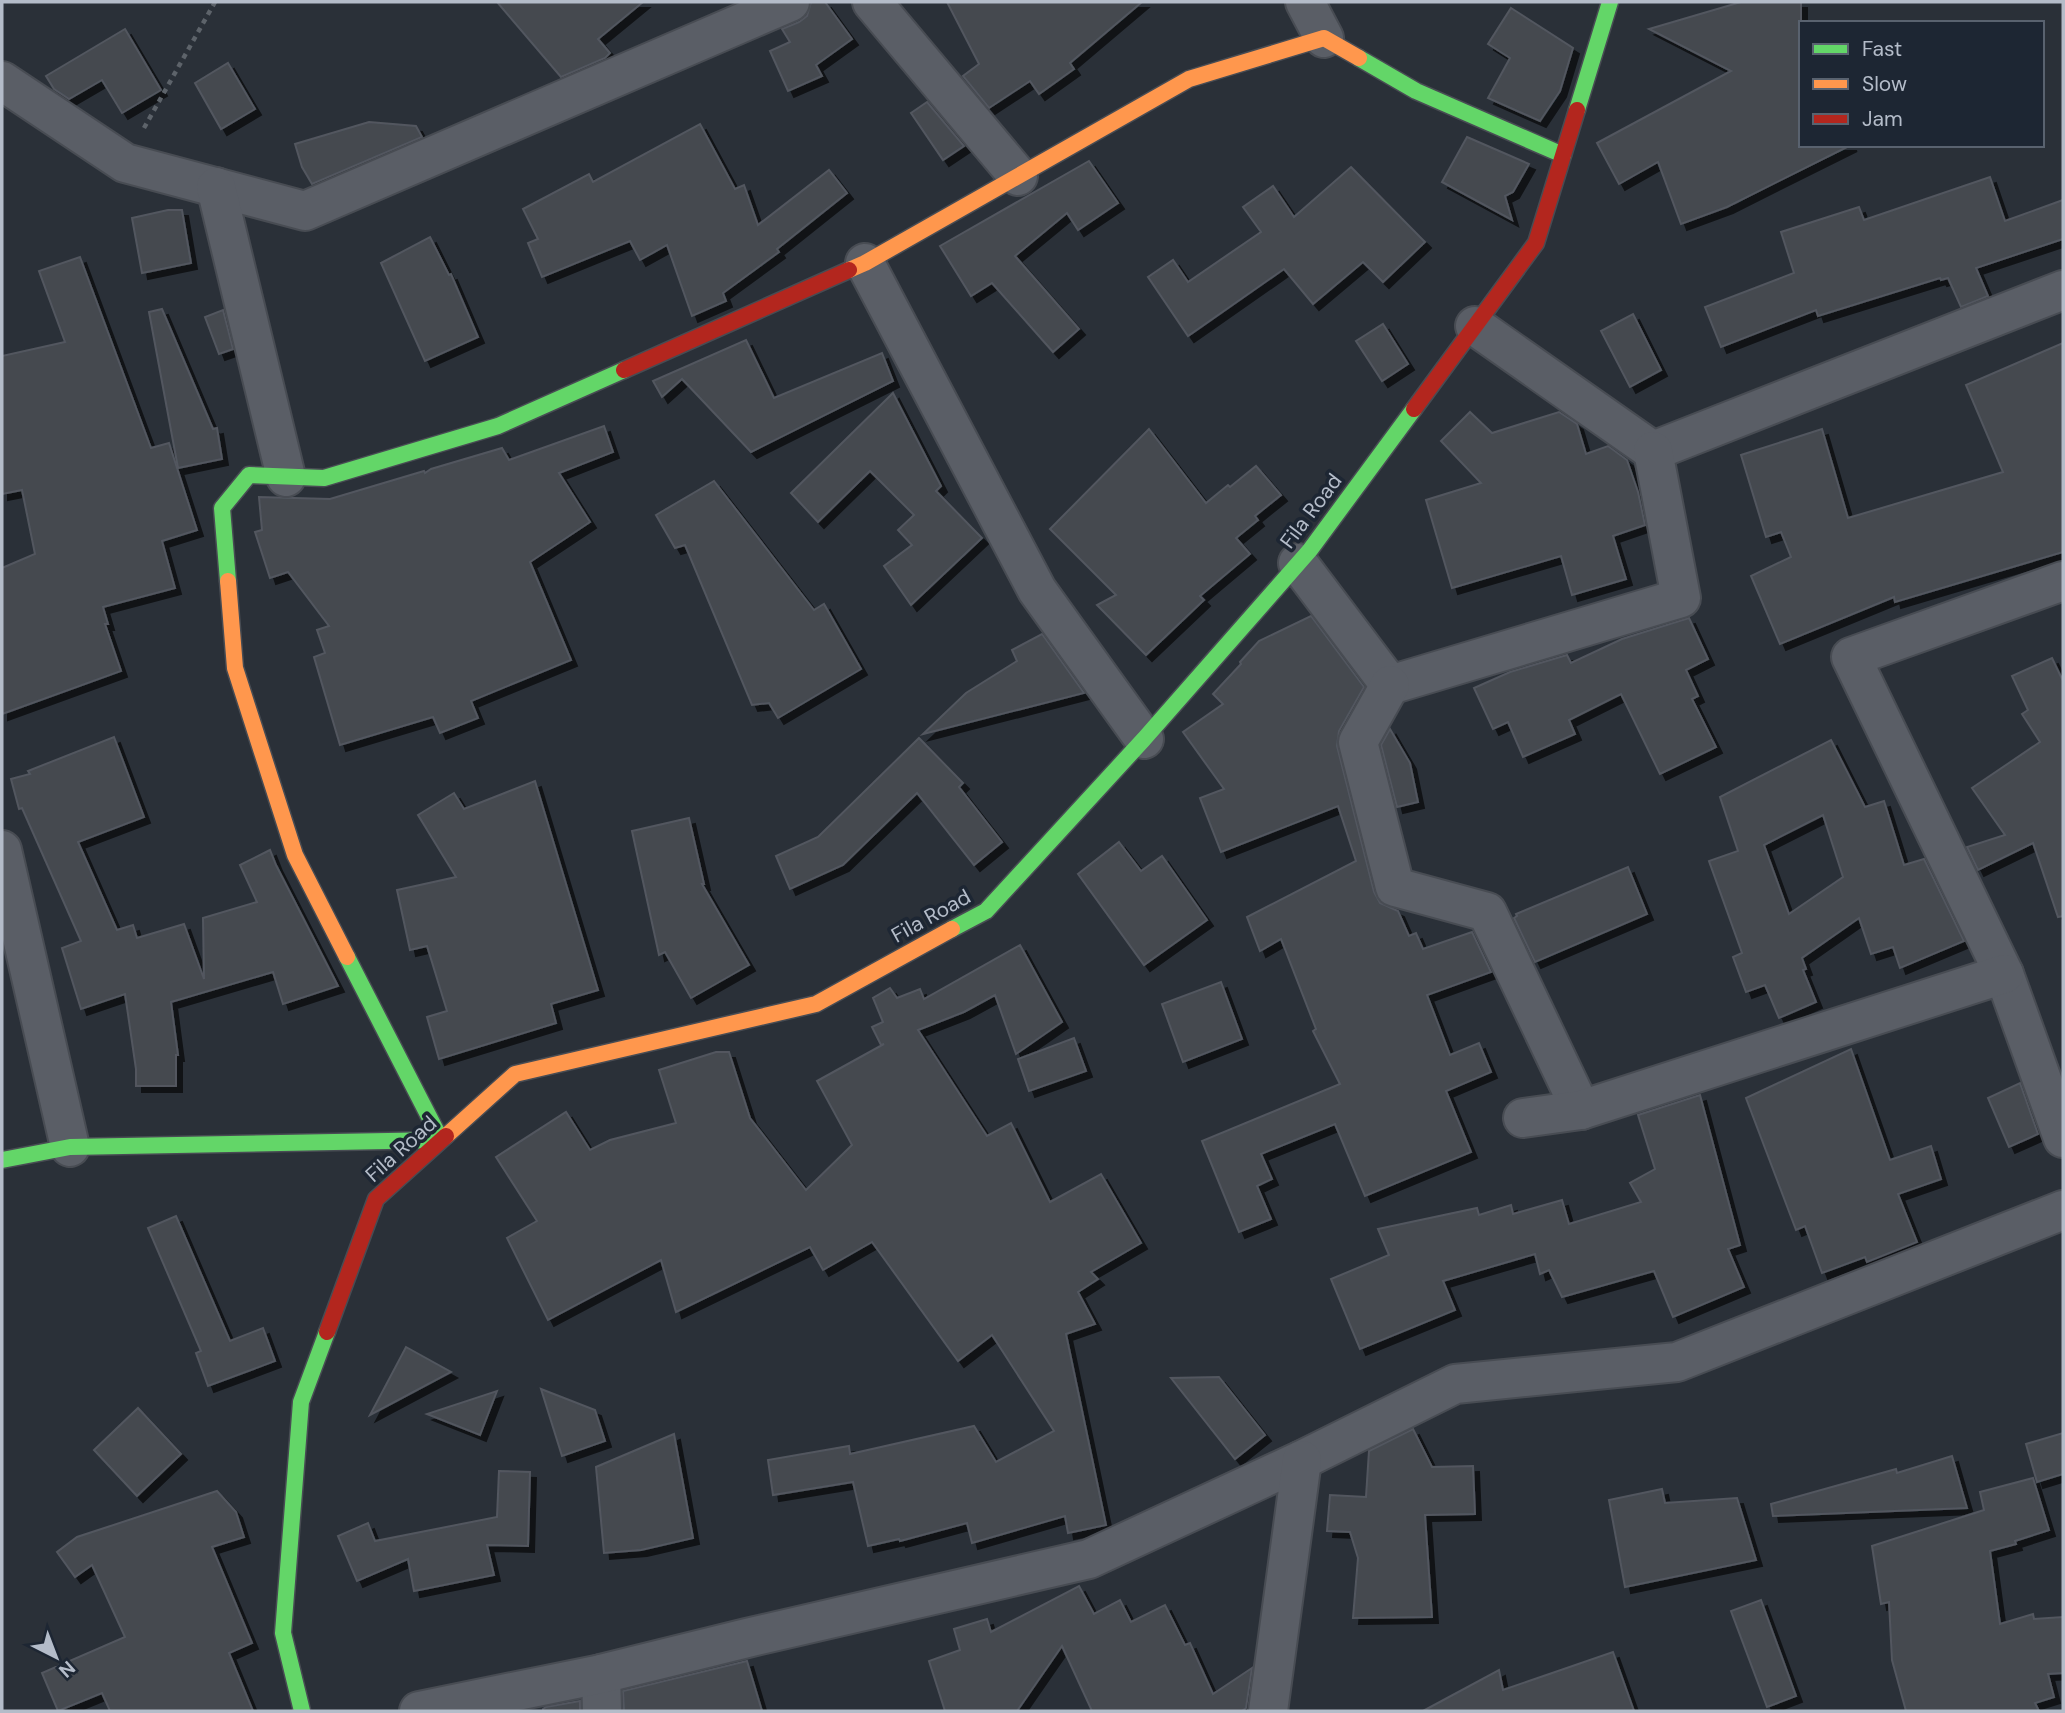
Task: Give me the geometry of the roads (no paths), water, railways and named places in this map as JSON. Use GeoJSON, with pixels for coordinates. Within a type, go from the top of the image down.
{"type":"FeatureCollection","features":[{"type":"Feature","properties":{"kind":"street"},"geometry":{"type":"LineString","coordinates":[[2,81],[125,163],[305,211],[790,2]]}},
{"type":"Feature","properties":{"kind":"street"},"geometry":{"type":"LineString","coordinates":[[872,2],[1018,176]]}},
{"type":"Feature","properties":{"kind":"street"},"geometry":{"type":"LineString","coordinates":[[1305,2],[1324,38],[1416,91],[1563,155]]}},
{"type":"Feature","properties":{"kind":"street","name":"Fila Road"},"geometry":{"type":"LineString","coordinates":[[302,1711],[283,1633],[301,1402],[376,1199],[515,1074],[816,1004],[986,911],[1144,739],[1298,564],[1536,243],[1610,2]]}},
{"type":"Feature","properties":{"kind":"street"},"geometry":{"type":"LineString","coordinates":[[2,1160],[70,1147],[441,1140],[295,855],[235,668],[222,508],[249,475],[324,478],[498,426],[865,263],[1189,79],[1324,38]]}},
{"type":"Feature","properties":{"kind":"street"},"geometry":{"type":"LineString","coordinates":[[216,187],[286,477]]}},
{"type":"Feature","properties":{"kind":"street"},"geometry":{"type":"LineString","coordinates":[[865,263],[1037,590],[1144,739]]}},
{"type":"Feature","properties":{"kind":"street"},"geometry":{"type":"LineString","coordinates":[[1653,451],[2063,290]]}},
{"type":"Feature","properties":{"kind":"street"},"geometry":{"type":"LineString","coordinates":[[1475,326],[1653,451],[1681,598],[1390,685],[1358,742],[1395,887],[1487,912],[1581,1110]]}},
{"type":"Feature","properties":{"kind":"street"},"geometry":{"type":"LineString","coordinates":[[1298,564],[1390,685]]}},
{"type":"Feature","properties":{"kind":"street"},"geometry":{"type":"LineString","coordinates":[[2063,581],[1851,657],[2004,974],[2050,1059],[2063,1138]]}},
{"type":"Feature","properties":{"kind":"street"},"geometry":{"type":"LineString","coordinates":[[2,850],[70,1147]]}},
{"type":"Feature","properties":{"kind":"street"},"geometry":{"type":"LineString","coordinates":[[1523,1118],[1581,1110],[2004,974]]}},
{"type":"Feature","properties":{"kind":"street"},"geometry":{"type":"LineString","coordinates":[[419,1711],[601,1693],[760,1634],[1089,1559],[1302,1460],[1455,1384],[1677,1362],[2063,1210]]}},
{"type":"Feature","properties":{"kind":"street"},"geometry":{"type":"LineString","coordinates":[[1268,1711],[1302,1460]]}}]}
